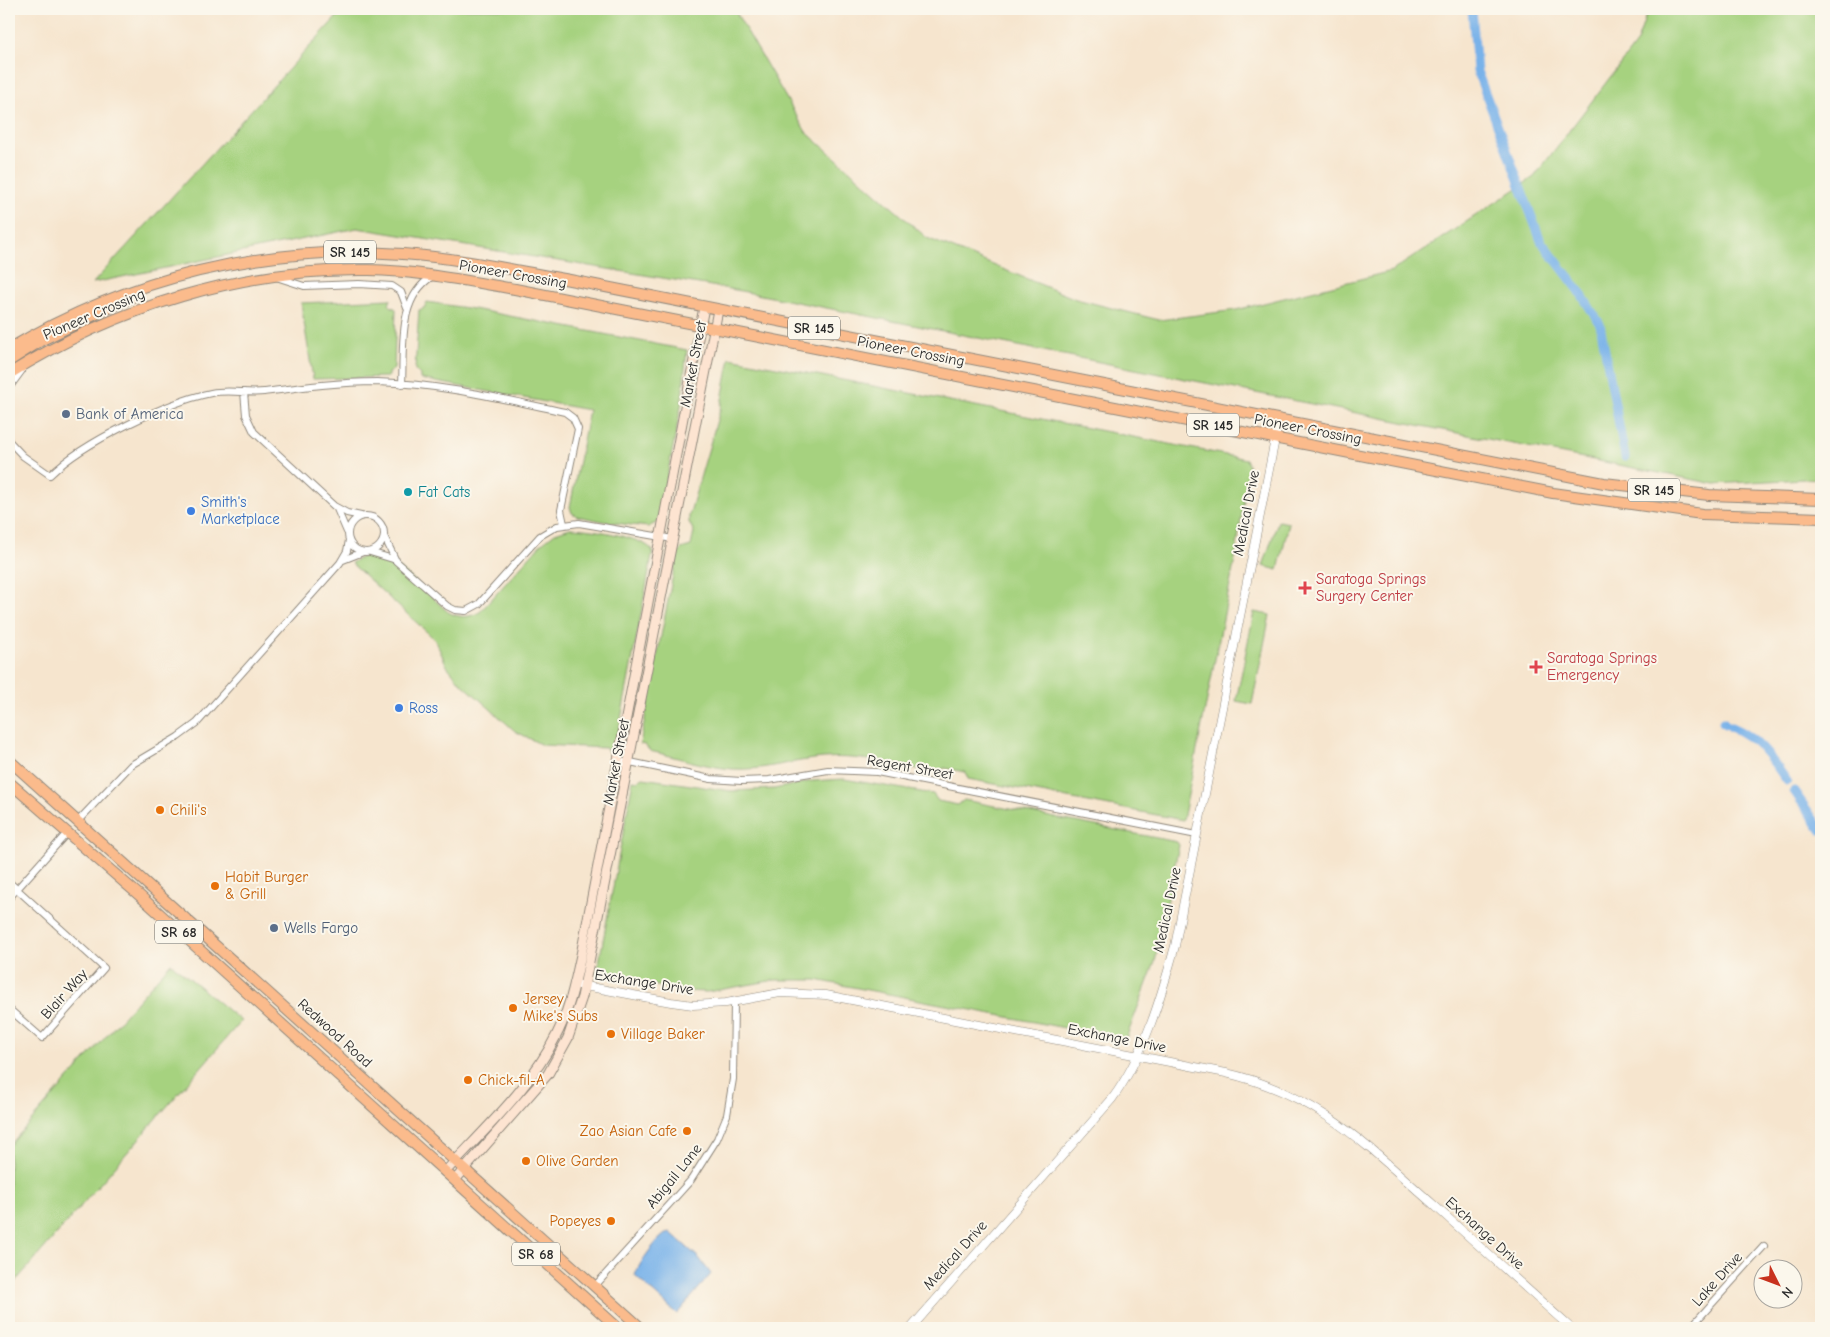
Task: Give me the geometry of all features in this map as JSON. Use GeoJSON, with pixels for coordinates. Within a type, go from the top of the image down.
{"type":"FeatureCollection","features":[{"type":"Feature","properties":{"kind":"main road","name":"Pioneer Crossing"},"geometry":{"type":"LineString","coordinates":[[9,349],[95,306],[171,278],[226,264],[277,256],[326,253],[394,254],[489,265],[1639,488],[1744,498],[1821,499]]}},
{"type":"Feature","properties":{"kind":"main road","name":"Pioneer Crossing"},"geometry":{"type":"LineString","coordinates":[[9,374],[31,360],[92,328],[159,303],[223,286],[276,277],[351,270],[434,276],[700,325],[1510,484],[1626,504],[1736,517],[1821,518]]}},
{"type":"Feature","properties":{"kind":"main road"},"geometry":{"type":"LineString","coordinates":[[9,361],[42,340],[171,278]]}},
{"type":"Feature","properties":{"kind":"main road","name":"Market Street"},"geometry":{"type":"LineString","coordinates":[[445,1172],[506,1105],[545,1056],[560,1027],[574,984],[704,307]]}},
{"type":"Feature","properties":{"kind":"main road","name":"Market Street"},"geometry":{"type":"LineString","coordinates":[[455,1180],[548,1074],[568,1038],[585,986],[718,310]]}},
{"type":"Feature","properties":{"kind":"main road","name":"Redwood Road"},"geometry":{"type":"LineString","coordinates":[[9,760],[594,1287],[642,1328]]}},
{"type":"Feature","properties":{"kind":"main road","name":"Redwood Road"},"geometry":{"type":"LineString","coordinates":[[9,782],[618,1328]]}},
{"type":"Feature","properties":{"kind":"street"},"geometry":{"type":"LineString","coordinates":[[402,384],[407,308],[414,292],[434,276]]}},
{"type":"Feature","properties":{"kind":"street"},"geometry":{"type":"LineString","coordinates":[[276,277],[304,286],[359,284],[392,286],[401,292],[407,308]]}},
{"type":"Feature","properties":{"kind":"street"},"geometry":{"type":"LineString","coordinates":[[9,388],[31,360]]}},
{"type":"Feature","properties":{"kind":"street"},"geometry":{"type":"LineString","coordinates":[[9,437],[10,443],[23,456],[50,475],[76,455],[157,411],[212,392],[244,392],[336,383],[402,384],[454,390],[565,412],[571,415],[578,429],[561,510],[564,524]]}},
{"type":"Feature","properties":{"kind":"street"},"geometry":{"type":"LineString","coordinates":[[244,392],[246,415],[254,432],[334,506],[347,514],[370,516],[378,520],[383,527],[384,536],[396,560],[446,606],[455,610],[466,611],[479,604],[540,536],[564,524],[579,523],[673,539]]}},
{"type":"Feature","properties":{"kind":"street","name":"Medical Drive"},"geometry":{"type":"LineString","coordinates":[[911,1328],[1106,1106],[1122,1083],[1136,1056],[1170,962],[1280,419]]}},
{"type":"Feature","properties":{"kind":"street"},"geometry":{"type":"LineString","coordinates":[[334,506],[343,519],[348,537],[354,548],[396,560]]}},
{"type":"Feature","properties":{"kind":"street"},"geometry":{"type":"LineString","coordinates":[[78,821],[131,765],[178,737],[197,723],[340,563],[347,551],[351,523],[361,516]]}},
{"type":"Feature","properties":{"kind":"street"},"geometry":{"type":"LineString","coordinates":[[340,563],[352,555],[366,552],[379,546],[384,536]]}},
{"type":"Feature","properties":{"kind":"street","name":"Regent Street"},"geometry":{"type":"LineString","coordinates":[[617,762],[630,762],[711,779],[741,781],[769,780],[828,770],[877,772],[1197,835]]}},
{"type":"Feature","properties":{"kind":"street"},"geometry":{"type":"LineString","coordinates":[[9,898],[67,833]]}},
{"type":"Feature","properties":{"kind":"street"},"geometry":{"type":"LineString","coordinates":[[9,882],[16,889]]}},
{"type":"Feature","properties":{"kind":"street","name":"Blair Way"},"geometry":{"type":"LineString","coordinates":[[9,1009],[42,1038],[104,968],[16,889]]}},
{"type":"Feature","properties":{"kind":"street","name":"Exchange Drive"},"geometry":{"type":"LineString","coordinates":[[574,984],[683,1004],[715,1004],[780,993],[826,995],[1243,1077],[1275,1088],[1317,1108],[1359,1139],[1571,1328]]}},
{"type":"Feature","properties":{"kind":"street","name":"Abigail Lane"},"geometry":{"type":"LineString","coordinates":[[594,1287],[691,1180],[717,1140],[726,1115],[732,1085],[734,1001]]}},
{"type":"Feature","properties":{"kind":"street","name":"Lake Drive"},"geometry":{"type":"LineString","coordinates":[[1690,1328],[1764,1246]]}},
{"type":"Feature","properties":{"kind":"green space"},"geometry":{"type":"Polygon","coordinates":[[[344,9],[734,9],[806,132],[927,238],[1076,299],[1159,320],[1236,310],[1392,271],[1534,177],[1637,42],[1648,9],[1821,9],[1821,478],[1715,484],[736,290],[357,228],[93,283],[344,9]]]}},
{"type":"Feature","properties":{"kind":"green space"},"geometry":{"type":"Polygon","coordinates":[[[391,299],[389,305],[396,309],[394,369],[388,373],[388,377],[313,379],[301,303],[391,299]]]}},
{"type":"Feature","properties":{"kind":"green space"},"geometry":{"type":"Polygon","coordinates":[[[427,302],[687,350],[681,407],[658,522],[648,527],[607,522],[577,516],[572,513],[570,507],[589,410],[420,379],[420,375],[415,370],[419,310],[424,308],[427,302]]]}},
{"type":"Feature","properties":{"kind":"green space"},"geometry":{"type":"Polygon","coordinates":[[[730,358],[1246,459],[1249,467],[1235,559],[1183,820],[968,779],[965,772],[944,768],[938,773],[881,762],[838,757],[756,768],[733,769],[702,764],[650,751],[645,745],[640,744],[677,554],[681,549],[691,546],[694,532],[689,522],[689,516],[720,410],[730,358]]]}},
{"type":"Feature","properties":{"kind":"green space"},"geometry":{"type":"Polygon","coordinates":[[[1278,521],[1289,523],[1278,570],[1263,566],[1278,521]]]}},
{"type":"Feature","properties":{"kind":"green space"},"geometry":{"type":"Polygon","coordinates":[[[570,528],[627,538],[648,546],[653,551],[616,745],[608,752],[606,748],[542,745],[515,731],[460,682],[447,666],[435,640],[351,563],[364,556],[388,562],[410,576],[448,612],[460,616],[468,616],[480,612],[542,543],[555,533],[570,528]]]}},
{"type":"Feature","properties":{"kind":"green space"},"geometry":{"type":"Polygon","coordinates":[[[1254,612],[1270,615],[1252,704],[1236,701],[1254,612]]]}},
{"type":"Feature","properties":{"kind":"green space"},"geometry":{"type":"Polygon","coordinates":[[[643,778],[731,791],[774,789],[812,781],[844,779],[933,794],[938,801],[958,805],[964,800],[1177,842],[1179,845],[1155,962],[1127,1036],[1122,1039],[816,980],[775,980],[707,992],[683,991],[607,976],[600,972],[597,973],[633,780],[638,781],[643,778]]]}},
{"type":"Feature","properties":{"kind":"green space"},"geometry":{"type":"Polygon","coordinates":[[[171,963],[241,1021],[9,1289],[9,1146],[171,963]]]}},
{"type":"Feature","properties":{"kind":"water"},"geometry":{"type":"Polygon","coordinates":[[[670,1232],[699,1258],[711,1274],[677,1314],[635,1276],[649,1251],[660,1238],[670,1232]]]}},
{"type":"Feature","properties":{"kind":"waterway"},"geometry":{"type":"LineString","coordinates":[[1472,9],[1477,71],[1541,241],[1578,289],[1600,324],[1625,457]]}},
{"type":"Feature","properties":{"kind":"waterway"},"geometry":{"type":"LineString","coordinates":[[1731,727],[1756,743],[1787,781]]}},
{"type":"Feature","properties":{"kind":"waterway"},"geometry":{"type":"LineString","coordinates":[[1794,791],[1821,830]]}},
{"type":"Feature","properties":{"kind":"place","name":"Bank of America"},"geometry":{"type":"Point","coordinates":[66,414]}},
{"type":"Feature","properties":{"kind":"place","name":"Fat Cats"},"geometry":{"type":"Point","coordinates":[408,492]}},
{"type":"Feature","properties":{"kind":"place","name":"Smith's Marketplace"},"geometry":{"type":"Point","coordinates":[191,511]}},
{"type":"Feature","properties":{"kind":"place","name":"Saratoga Springs Surgery Center"},"geometry":{"type":"Point","coordinates":[1305,588]}},
{"type":"Feature","properties":{"kind":"place","name":"Saratoga Springs Emergency"},"geometry":{"type":"Point","coordinates":[1536,667]}},
{"type":"Feature","properties":{"kind":"place","name":"Ross"},"geometry":{"type":"Point","coordinates":[399,708]}},
{"type":"Feature","properties":{"kind":"place","name":"Chili's"},"geometry":{"type":"Point","coordinates":[160,810]}},
{"type":"Feature","properties":{"kind":"place","name":"Habit Burger & Grill"},"geometry":{"type":"Point","coordinates":[215,886]}},
{"type":"Feature","properties":{"kind":"place","name":"Wells Fargo"},"geometry":{"type":"Point","coordinates":[274,928]}},
{"type":"Feature","properties":{"kind":"place","name":"Jersey Mike's Subs"},"geometry":{"type":"Point","coordinates":[513,1008]}},
{"type":"Feature","properties":{"kind":"place","name":"Village Baker"},"geometry":{"type":"Point","coordinates":[611,1034]}},
{"type":"Feature","properties":{"kind":"place","name":"Chick-fil-A"},"geometry":{"type":"Point","coordinates":[468,1080]}},
{"type":"Feature","properties":{"kind":"place","name":"Zao Asian Cafe"},"geometry":{"type":"Point","coordinates":[687,1131]}},
{"type":"Feature","properties":{"kind":"place","name":"Olive Garden"},"geometry":{"type":"Point","coordinates":[526,1161]}},
{"type":"Feature","properties":{"kind":"place","name":"Popeyes"},"geometry":{"type":"Point","coordinates":[611,1221]}}]}
